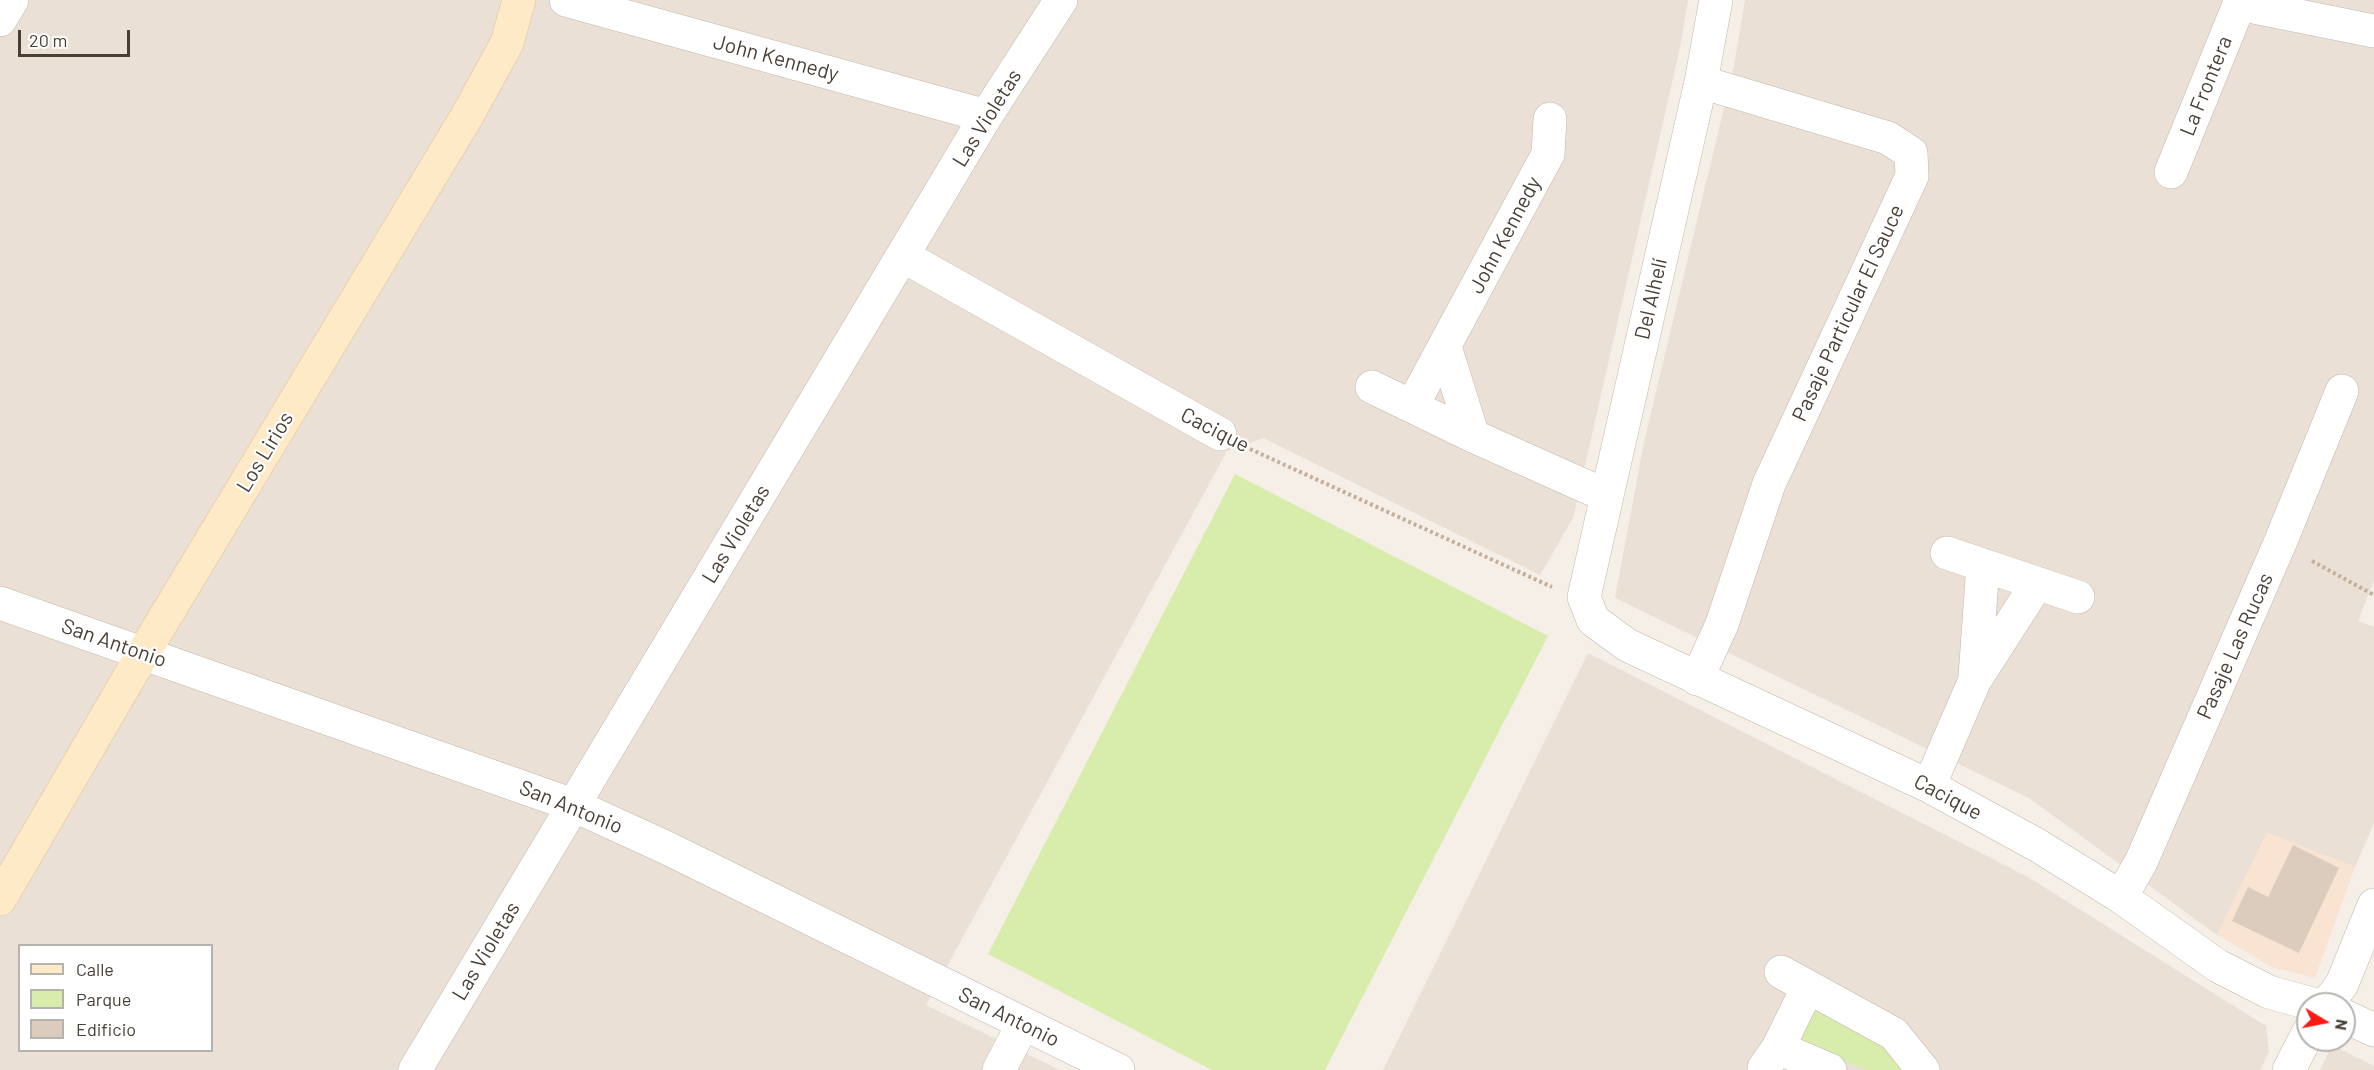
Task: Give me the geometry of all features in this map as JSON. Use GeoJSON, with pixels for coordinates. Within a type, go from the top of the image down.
{"type":"FeatureCollection","features":[{"type":"Feature","properties":{"kind":"main road","name":"Los Lirios"},"geometry":{"type":"LineString","coordinates":[[0,898],[144,652],[467,116],[507,43],[519,0]]}},
{"type":"Feature","properties":{"kind":"street"},"geometry":{"type":"LineString","coordinates":[[0,20],[12,0]]}},
{"type":"Feature","properties":{"kind":"street","name":"John Kennedy"},"geometry":{"type":"LineString","coordinates":[[566,0],[986,116]]}},
{"type":"Feature","properties":{"kind":"street","name":"Las Violetas"},"geometry":{"type":"LineString","coordinates":[[415,1070],[986,116],[1061,0]]}},
{"type":"Feature","properties":{"kind":"street","name":"Del Alhelí"},"geometry":{"type":"LineString","coordinates":[[1584,597],[1605,495],[1701,82],[1716,0]]}},
{"type":"Feature","properties":{"kind":"street"},"geometry":{"type":"LineString","coordinates":[[2240,2],[2374,31]]}},
{"type":"Feature","properties":{"kind":"street","name":"La Frontera"},"geometry":{"type":"LineString","coordinates":[[2171,172],[2240,2]]}},
{"type":"Feature","properties":{"kind":"street","name":"Pasaje Particular El Sauce"},"geometry":{"type":"LineString","coordinates":[[1697,679],[1722,624],[1769,484],[1912,176],[1911,153],[1888,138],[1701,82]]}},
{"type":"Feature","properties":{"kind":"street","name":"John Kennedy"},"geometry":{"type":"LineString","coordinates":[[1412,406],[1548,154],[1550,118]]}},
{"type":"Feature","properties":{"kind":"street","name":"Cacique"},"geometry":{"type":"LineString","coordinates":[[903,256],[1220,434]]}},
{"type":"Feature","properties":{"kind":"street"},"geometry":{"type":"LineString","coordinates":[[1445,347],[1473,436]]}},
{"type":"Feature","properties":{"kind":"street"},"geometry":{"type":"LineString","coordinates":[[1372,387],[1473,436],[1605,495]]}},
{"type":"Feature","properties":{"kind":"street","name":"Pasaje Las Rucas"},"geometry":{"type":"LineString","coordinates":[[2121,897],[2141,862],[2280,543],[2342,391]]}},
{"type":"Feature","properties":{"kind":"street"},"geometry":{"type":"LineString","coordinates":[[1947,553],[2036,585],[2078,597]]}},
{"type":"Feature","properties":{"kind":"street"},"geometry":{"type":"LineString","coordinates":[[1975,680],[1983,565]]}},
{"type":"Feature","properties":{"kind":"street"},"geometry":{"type":"LineString","coordinates":[[1929,786],[1975,680],[2036,585]]}},
{"type":"Feature","properties":{"kind":"street","name":"Cacique"},"geometry":{"type":"LineString","coordinates":[[1584,597],[1593,620],[1627,645],[1929,786],[2037,845],[2121,897],[2218,966],[2269,992],[2296,1000]]}},
{"type":"Feature","properties":{"kind":"street","name":"San Antonio"},"geometry":{"type":"LineString","coordinates":[[0,603],[573,805],[667,848],[1118,1070]]}},
{"type":"Feature","properties":{"kind":"street"},"geometry":{"type":"LineString","coordinates":[[2336,992],[2342,984],[2374,905]]}},
{"type":"Feature","properties":{"kind":"street"},"geometry":{"type":"LineString","coordinates":[[1830,1070],[1771,1058],[1794,980],[1894,1034],[1923,1070]]}},
{"type":"Feature","properties":{"kind":"street"},"geometry":{"type":"LineString","coordinates":[[2356,1022],[2374,1030]]}},
{"type":"Feature","properties":{"kind":"street"},"geometry":{"type":"LineString","coordinates":[[999,1070],[1023,1024]]}},
{"type":"Feature","properties":{"kind":"street"},"geometry":{"type":"LineString","coordinates":[[2289,1070],[2298,1052]]}},
{"type":"Feature","properties":{"kind":"path","name":"Cacique"},"geometry":{"type":"LineString","coordinates":[[1220,434],[1537,583]]}},
{"type":"Feature","properties":{"kind":"path"},"geometry":{"type":"LineString","coordinates":[[2280,543],[2374,595]]}},
{"type":"Feature","properties":{"kind":"shaded area"},"geometry":{"type":"Polygon","coordinates":[[[0,0],[1688,0],[1681,43],[1573,518],[1540,575],[1263,438],[1227,451],[926,1005],[1060,1070],[0,1070],[0,0]]]}},
{"type":"Feature","properties":{"kind":"shaded area"},"geometry":{"type":"Polygon","coordinates":[[[1745,0],[2374,0],[2374,580],[2358,621],[2374,627],[2374,823],[2355,867],[2267,833],[2217,935],[2029,798],[1615,598],[1644,442],[1734,66],[1745,0]]]}},
{"type":"Feature","properties":{"kind":"shaded area"},"geometry":{"type":"Polygon","coordinates":[[[1588,653],[2028,877],[2266,1026],[2269,1052],[2260,1070],[1383,1070],[1588,653]]]}},
{"type":"Feature","properties":{"kind":"shaded area"},"geometry":{"type":"Polygon","coordinates":[[[2267,833],[2355,867],[2315,978],[2272,967],[2217,935],[2267,833]]]}},
{"type":"Feature","properties":{"kind":"shaded area"},"geometry":{"type":"Polygon","coordinates":[[[2329,1052],[2346,1052],[2374,1066],[2374,1070],[2320,1070],[2329,1052]]]}},
{"type":"Feature","properties":{"kind":"green space"},"geometry":{"type":"Polygon","coordinates":[[[1235,474],[1548,636],[1325,1070],[1212,1070],[988,954],[1235,474]]]}},
{"type":"Feature","properties":{"kind":"green space"},"geometry":{"type":"Polygon","coordinates":[[[1817,1009],[1883,1041],[1904,1070],[1866,1070],[1814,1050],[1800,1037],[1817,1009]]]}},
{"type":"Feature","properties":{"kind":"building"},"geometry":{"type":"Polygon","coordinates":[[[2293,845],[2339,868],[2299,953],[2232,921],[2248,887],[2268,897],[2293,845]]]}}]}
